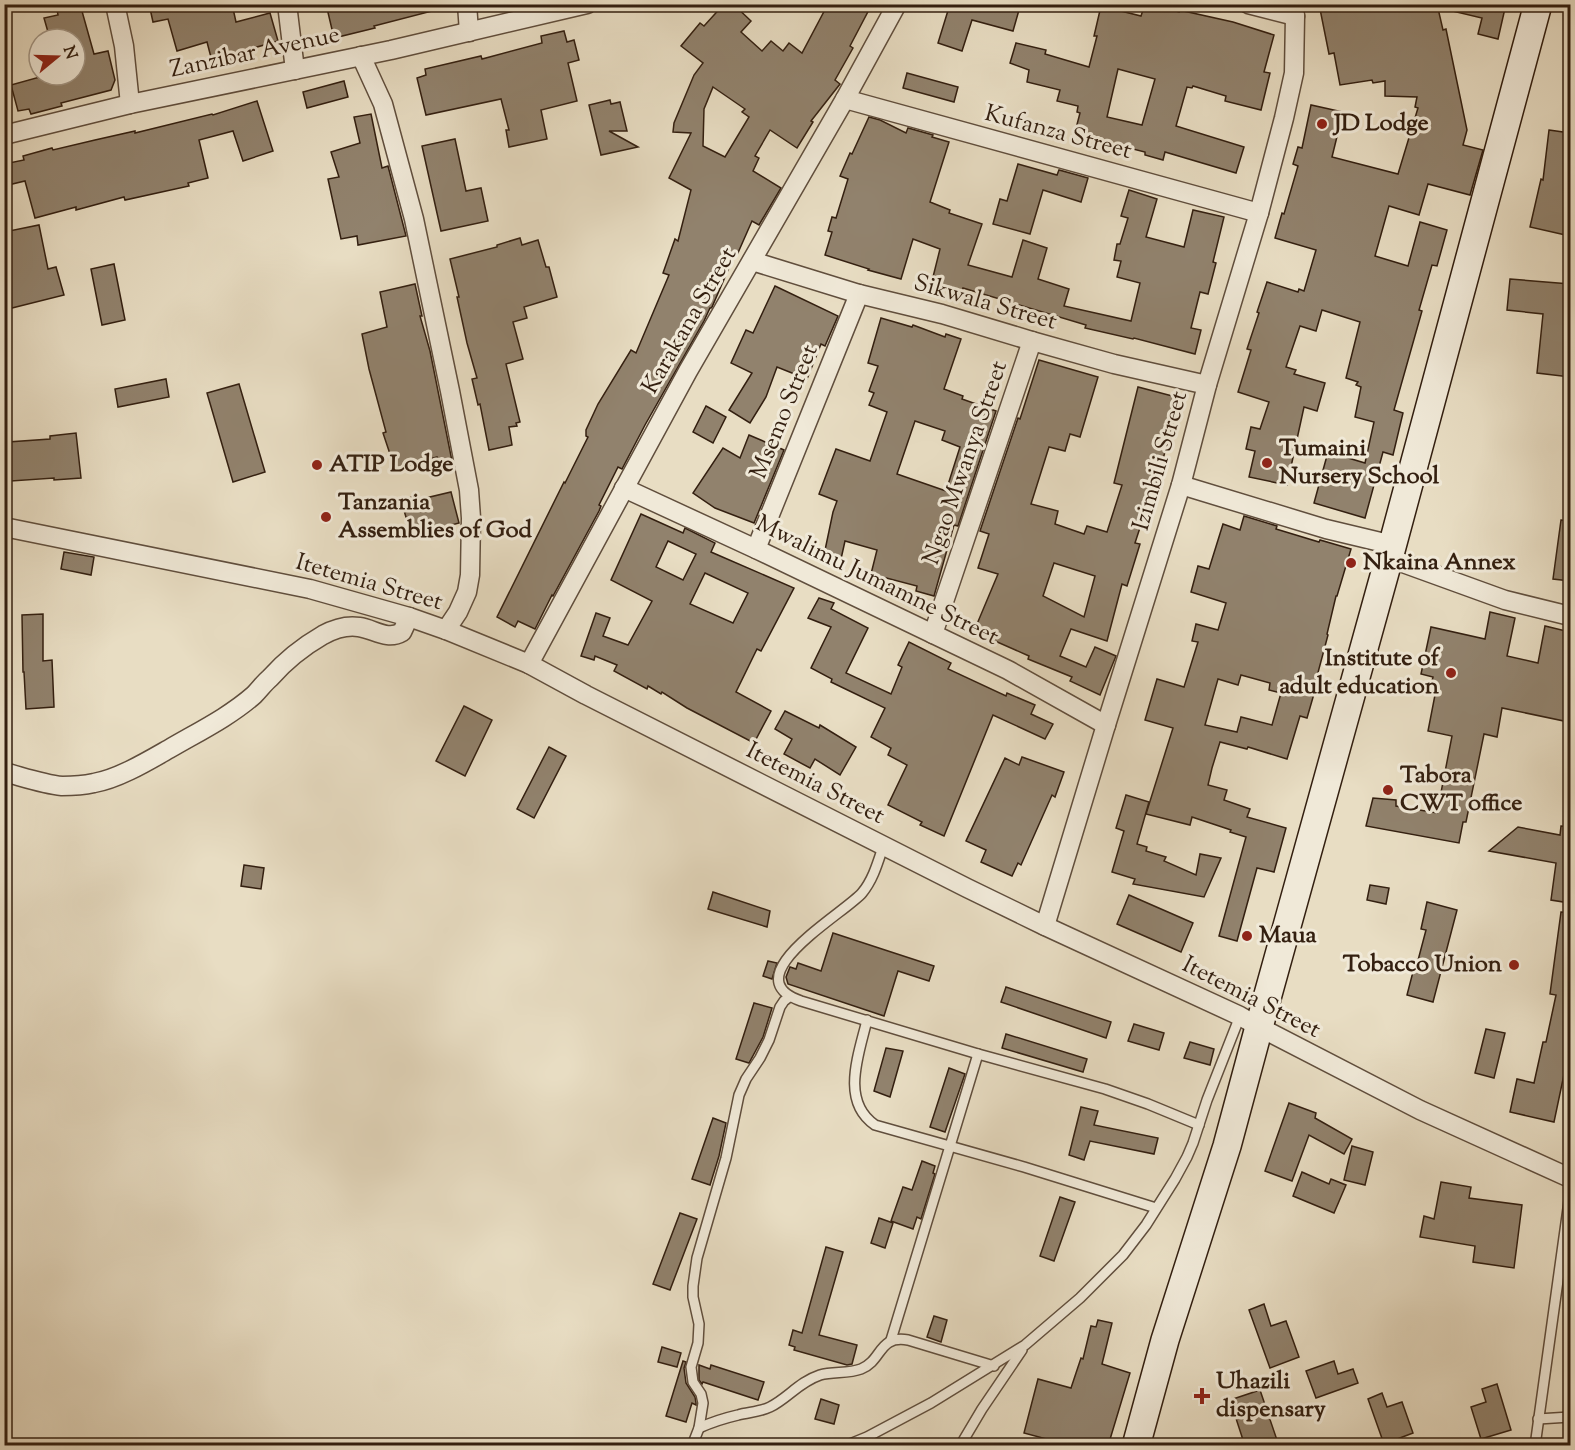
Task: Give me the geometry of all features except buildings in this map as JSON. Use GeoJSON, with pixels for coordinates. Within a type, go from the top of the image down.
{"type":"FeatureCollection","features":[{"type":"Feature","properties":{"kind":"main road"},"geometry":{"type":"LineString","coordinates":[[1136,1446],[1165,1340],[1227,1146],[1249,1022],[1391,551],[1538,4]]}},
{"type":"Feature","properties":{"kind":"street"},"geometry":{"type":"LineString","coordinates":[[115,4],[124,46],[130,104]]}},
{"type":"Feature","properties":{"kind":"street"},"geometry":{"type":"LineString","coordinates":[[287,4],[295,70]]}},
{"type":"Feature","properties":{"kind":"street"},"geometry":{"type":"LineString","coordinates":[[467,4],[469,32]]}},
{"type":"Feature","properties":{"kind":"street","name":"Zanzibar Avenue"},"geometry":{"type":"LineString","coordinates":[[4,135],[130,104],[361,56],[587,4]]}},
{"type":"Feature","properties":{"kind":"street","name":"Karakana Street"},"geometry":{"type":"LineString","coordinates":[[529,664],[688,371],[845,99],[897,4]]}},
{"type":"Feature","properties":{"kind":"street"},"geometry":{"type":"LineString","coordinates":[[1248,4],[1294,10]]}},
{"type":"Feature","properties":{"kind":"street","name":"Izimbili Street"},"geometry":{"type":"LineString","coordinates":[[1045,926],[1180,485],[1207,385],[1259,213],[1294,73],[1294,10]]}},
{"type":"Feature","properties":{"kind":"street"},"geometry":{"type":"LineString","coordinates":[[361,56],[383,104],[414,219],[469,490],[471,518],[469,583],[458,612],[446,630]]}},
{"type":"Feature","properties":{"kind":"street","name":"Kufanza Street"},"geometry":{"type":"LineString","coordinates":[[845,99],[1259,213]]}},
{"type":"Feature","properties":{"kind":"street","name":"Sikwala Street"},"geometry":{"type":"LineString","coordinates":[[752,261],[859,294],[942,314],[1114,364],[1207,385]]}},
{"type":"Feature","properties":{"kind":"street","name":"Msemo Street"},"geometry":{"type":"LineString","coordinates":[[756,549],[859,294]]}},
{"type":"Feature","properties":{"kind":"street","name":"Ngao Mwanya Street"},"geometry":{"type":"LineString","coordinates":[[933,634],[1032,341]]}},
{"type":"Feature","properties":{"kind":"street"},"geometry":{"type":"LineString","coordinates":[[1180,485],[1391,551],[1505,600],[1570,616]]}},
{"type":"Feature","properties":{"kind":"street","name":"Mwalimu Jumamne Street"},"geometry":{"type":"LineString","coordinates":[[624,488],[1008,670],[1106,725]]}},
{"type":"Feature","properties":{"kind":"street","name":"Itetemia Street"},"geometry":{"type":"LineString","coordinates":[[4,527],[310,589],[409,617],[529,664],[883,847],[1249,1022],[1420,1110],[1570,1178]]}},
{"type":"Feature","properties":{"kind":"street"},"geometry":{"type":"LineString","coordinates":[[4,772],[63,786],[95,783],[121,774],[225,716],[256,693],[295,655],[325,634],[338,629],[361,627],[393,636],[402,632],[409,617]]}},
{"type":"Feature","properties":{"kind":"lane"},"geometry":{"type":"LineString","coordinates":[[883,847],[874,872],[863,891],[852,903],[814,930],[780,968],[779,983],[789,997],[978,1054],[1105,1089],[1199,1125]]}},
{"type":"Feature","properties":{"kind":"lane"},"geometry":{"type":"LineString","coordinates":[[692,1446],[699,1428],[703,1403],[701,1394],[693,1382],[691,1367],[698,1343],[699,1324],[693,1297],[697,1258],[726,1158],[739,1095],[769,1040],[780,1007],[789,997]]}},
{"type":"Feature","properties":{"kind":"lane"},"geometry":{"type":"LineString","coordinates":[[867,1020],[854,1084],[857,1105],[865,1118],[875,1125],[1156,1208]]}},
{"type":"Feature","properties":{"kind":"lane"},"geometry":{"type":"LineString","coordinates":[[845,1446],[869,1441],[1026,1345],[1107,1272],[1134,1242],[1175,1179],[1187,1157],[1206,1100],[1249,1022]]}},
{"type":"Feature","properties":{"kind":"lane"},"geometry":{"type":"LineString","coordinates":[[699,1428],[716,1420],[762,1411],[804,1382],[817,1376],[830,1372],[854,1371],[868,1365],[891,1340],[978,1054]]}},
{"type":"Feature","properties":{"kind":"lane"},"geometry":{"type":"LineString","coordinates":[[1535,1446],[1570,1194]]}},
{"type":"Feature","properties":{"kind":"lane"},"geometry":{"type":"LineString","coordinates":[[891,1340],[898,1338],[908,1340],[994,1366]]}},
{"type":"Feature","properties":{"kind":"lane"},"geometry":{"type":"LineString","coordinates":[[960,1446],[1026,1345]]}},
{"type":"Feature","properties":{"kind":"lane"},"geometry":{"type":"LineString","coordinates":[[1538,1419],[1570,1417]]}},
{"type":"Feature","properties":{"kind":"place","name":"JD Lodge"},"geometry":{"type":"Point","coordinates":[1322,124]}},
{"type":"Feature","properties":{"kind":"place","name":"Tumaini Nursery School"},"geometry":{"type":"Point","coordinates":[1267,463]}},
{"type":"Feature","properties":{"kind":"place","name":"ATIP Lodge"},"geometry":{"type":"Point","coordinates":[317,465]}},
{"type":"Feature","properties":{"kind":"place","name":"Tanzania Assemblies of God"},"geometry":{"type":"Point","coordinates":[326,517]}},
{"type":"Feature","properties":{"kind":"place","name":"Nkaina Annex"},"geometry":{"type":"Point","coordinates":[1351,563]}},
{"type":"Feature","properties":{"kind":"place","name":"Institute of adult education"},"geometry":{"type":"Point","coordinates":[1451,673]}},
{"type":"Feature","properties":{"kind":"place","name":"Tabora CWT office"},"geometry":{"type":"Point","coordinates":[1388,790]}},
{"type":"Feature","properties":{"kind":"place","name":"Maua"},"geometry":{"type":"Point","coordinates":[1247,936]}},
{"type":"Feature","properties":{"kind":"place","name":"Tobacco Union"},"geometry":{"type":"Point","coordinates":[1514,965]}},
{"type":"Feature","properties":{"kind":"place","name":"Uhazili dispensary"},"geometry":{"type":"Point","coordinates":[1202,1396]}}]}
